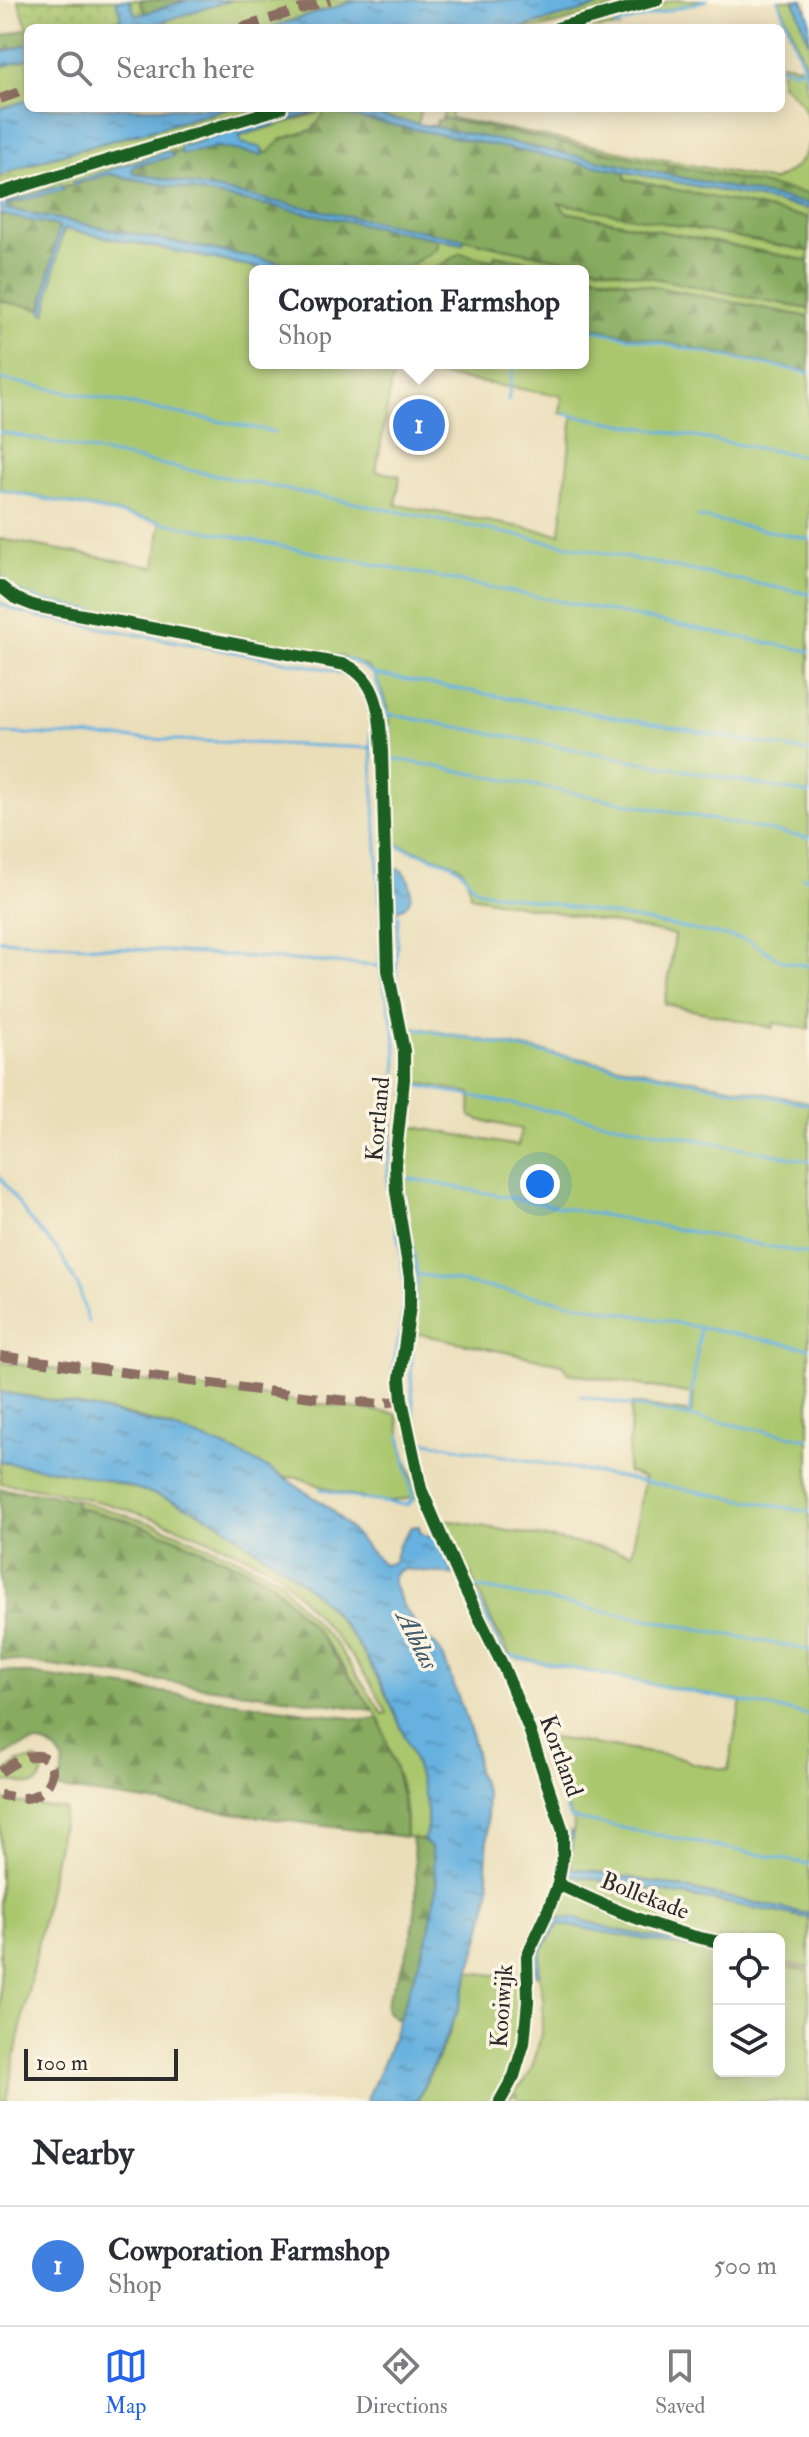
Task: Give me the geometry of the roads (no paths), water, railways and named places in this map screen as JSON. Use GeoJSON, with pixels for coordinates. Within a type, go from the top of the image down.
{"type":"FeatureCollection","features":[{"type":"Feature","properties":{"kind":"street"},"geometry":{"type":"LineString","coordinates":[[571,24],[657,0]]}},
{"type":"Feature","properties":{"kind":"street"},"geometry":{"type":"LineString","coordinates":[[0,193],[268,112]]}},
{"type":"Feature","properties":{"kind":"street","name":"Kortland"},"geometry":{"type":"LineString","coordinates":[[0,586],[15,598],[35,606],[346,665],[358,671],[375,697],[382,752],[388,970],[404,1051],[395,1164],[396,1191],[410,1278],[410,1306],[400,1378],[402,1400],[421,1489],[461,1581],[504,1668],[558,1811],[563,1831],[563,1854],[558,1884],[547,1913]]}},
{"type":"Feature","properties":{"kind":"street","name":"Kooiwijk"},"geometry":{"type":"LineString","coordinates":[[500,2101],[514,2076],[524,2043],[528,2001],[527,1956],[547,1913]]}},
{"type":"Feature","properties":{"kind":"water"},"geometry":{"type":"Polygon","coordinates":[[[116,0],[129,0],[136,16],[188,0],[232,0],[155,24],[104,24],[121,19],[116,0]]]}},
{"type":"Feature","properties":{"kind":"water"},"geometry":{"type":"Polygon","coordinates":[[[358,0],[622,0],[535,24],[281,24],[358,0]]]}},
{"type":"Feature","properties":{"kind":"water"},"geometry":{"type":"Polygon","coordinates":[[[794,0],[803,0],[809,18],[809,43],[794,0]]]}},
{"type":"Feature","properties":{"kind":"water"},"geometry":{"type":"Polygon","coordinates":[[[24,45],[24,60],[0,67],[0,53],[24,45]]]}},
{"type":"Feature","properties":{"kind":"water"},"geometry":{"type":"Polygon","coordinates":[[[24,101],[24,112],[216,112],[45,159],[0,176],[0,109],[24,101]]]}},
{"type":"Feature","properties":{"kind":"water"},"geometry":{"type":"Polygon","coordinates":[[[301,112],[315,112],[240,136],[241,143],[262,148],[262,155],[219,147],[183,154],[180,147],[301,112]]]}},
{"type":"Feature","properties":{"kind":"water"},"geometry":{"type":"Polygon","coordinates":[[[361,112],[809,204],[809,209],[334,113],[361,112]]]}},
{"type":"Feature","properties":{"kind":"water"},"geometry":{"type":"Polygon","coordinates":[[[168,151],[174,156],[135,166],[132,170],[134,173],[463,239],[463,244],[109,174],[72,185],[72,182],[168,151]]]}},
{"type":"Feature","properties":{"kind":"water"},"geometry":{"type":"Polygon","coordinates":[[[62,185],[63,190],[8,204],[6,209],[291,265],[249,266],[65,229],[46,314],[42,312],[59,226],[1,215],[0,204],[62,185]]]}},
{"type":"Feature","properties":{"kind":"water"},"geometry":{"type":"Polygon","coordinates":[[[395,867],[411,887],[408,903],[396,911],[395,867]]]}},
{"type":"Feature","properties":{"kind":"water","name":"Alblas"},"geometry":{"type":"Polygon","coordinates":[[[0,1392],[119,1414],[197,1436],[234,1451],[270,1469],[323,1503],[384,1565],[394,1562],[399,1545],[411,1527],[419,1526],[420,1532],[429,1537],[435,1536],[454,1575],[405,1569],[397,1571],[393,1582],[403,1606],[443,1656],[469,1726],[477,1771],[486,1793],[486,1867],[490,1885],[479,1940],[457,2013],[417,2101],[366,2101],[386,2057],[429,1932],[437,1884],[431,1847],[423,1840],[427,1820],[420,1780],[400,1726],[370,1664],[345,1626],[314,1593],[281,1566],[209,1517],[120,1484],[0,1462],[0,1392]]]}},
{"type":"Feature","properties":{"kind":"water"},"geometry":{"type":"Polygon","coordinates":[[[570,1831],[573,1833],[572,1868],[809,1914],[809,1918],[566,1876],[570,1831]]]}},
{"type":"Feature","properties":{"kind":"water"},"geometry":{"type":"Polygon","coordinates":[[[554,1918],[574,1918],[617,1930],[713,1949],[713,1952],[559,1924],[544,1947],[540,1974],[535,1975],[533,1957],[554,1918]]]}},
{"type":"Feature","properties":{"kind":"waterway"},"geometry":{"type":"LineString","coordinates":[[620,24],[707,0]]}},
{"type":"Feature","properties":{"kind":"waterway"},"geometry":{"type":"LineString","coordinates":[[778,0],[809,81]]}},
{"type":"Feature","properties":{"kind":"waterway"},"geometry":{"type":"LineString","coordinates":[[785,68],[804,68]]}},
{"type":"Feature","properties":{"kind":"waterway"},"geometry":{"type":"LineString","coordinates":[[589,329],[809,373]]}},
{"type":"Feature","properties":{"kind":"waterway"},"geometry":{"type":"LineString","coordinates":[[508,401],[513,369]]}},
{"type":"Feature","properties":{"kind":"waterway"},"geometry":{"type":"LineString","coordinates":[[0,379],[275,432]]}},
{"type":"Feature","properties":{"kind":"waterway"},"geometry":{"type":"LineString","coordinates":[[565,414],[809,457]]}},
{"type":"Feature","properties":{"kind":"waterway"},"geometry":{"type":"LineString","coordinates":[[0,432],[809,594]]}},
{"type":"Feature","properties":{"kind":"waterway"},"geometry":{"type":"LineString","coordinates":[[0,490],[809,651]]}},
{"type":"Feature","properties":{"kind":"waterway"},"geometry":{"type":"LineString","coordinates":[[698,517],[809,539]]}},
{"type":"Feature","properties":{"kind":"waterway"},"geometry":{"type":"LineString","coordinates":[[0,576],[18,592],[43,601],[353,661],[374,674],[389,717]]}},
{"type":"Feature","properties":{"kind":"waterway"},"geometry":{"type":"LineString","coordinates":[[0,603],[41,617],[327,669],[349,676],[363,692],[369,708],[382,933],[379,966],[394,1029],[397,1061],[387,1185],[404,1283],[393,1388]]}},
{"type":"Feature","properties":{"kind":"waterway"},"geometry":{"type":"LineString","coordinates":[[374,674],[809,752]]}},
{"type":"Feature","properties":{"kind":"waterway"},"geometry":{"type":"LineString","coordinates":[[389,714],[809,794]]}},
{"type":"Feature","properties":{"kind":"waterway"},"geometry":{"type":"LineString","coordinates":[[389,725],[396,845],[452,864],[477,890],[748,940],[782,961],[809,966]]}},
{"type":"Feature","properties":{"kind":"waterway"},"geometry":{"type":"LineString","coordinates":[[0,733],[372,748]]}},
{"type":"Feature","properties":{"kind":"waterway"},"geometry":{"type":"LineString","coordinates":[[391,758],[809,838]]}},
{"type":"Feature","properties":{"kind":"waterway"},"geometry":{"type":"LineString","coordinates":[[803,877],[809,878]]}},
{"type":"Feature","properties":{"kind":"waterway"},"geometry":{"type":"LineString","coordinates":[[398,915],[396,972],[410,1055],[404,1131]]}},
{"type":"Feature","properties":{"kind":"waterway"},"geometry":{"type":"LineString","coordinates":[[0,940],[379,966]]}},
{"type":"Feature","properties":{"kind":"waterway"},"geometry":{"type":"LineString","coordinates":[[408,1027],[809,1104]]}},
{"type":"Feature","properties":{"kind":"waterway"},"geometry":{"type":"LineString","coordinates":[[409,1084],[809,1161]]}},
{"type":"Feature","properties":{"kind":"waterway"},"geometry":{"type":"LineString","coordinates":[[402,1143],[401,1177],[417,1274],[411,1375],[416,1445]]}},
{"type":"Feature","properties":{"kind":"waterway"},"geometry":{"type":"LineString","coordinates":[[0,1177],[30,1220],[60,1253],[79,1288],[88,1322]]}},
{"type":"Feature","properties":{"kind":"waterway"},"geometry":{"type":"LineString","coordinates":[[401,1177],[809,1254]]}},
{"type":"Feature","properties":{"kind":"waterway"},"geometry":{"type":"LineString","coordinates":[[417,1274],[809,1348]]}},
{"type":"Feature","properties":{"kind":"waterway"},"geometry":{"type":"LineString","coordinates":[[689,1417],[700,1327]]}},
{"type":"Feature","properties":{"kind":"waterway"},"geometry":{"type":"LineString","coordinates":[[581,1396],[809,1439]]}},
{"type":"Feature","properties":{"kind":"waterway"},"geometry":{"type":"LineString","coordinates":[[320,1489],[361,1499],[407,1505],[413,1500],[400,1434]]}},
{"type":"Feature","properties":{"kind":"waterway"},"geometry":{"type":"LineString","coordinates":[[416,1440],[809,1512]]}},
{"type":"Feature","properties":{"kind":"waterway"},"geometry":{"type":"LineString","coordinates":[[424,1480],[429,1495]]}},
{"type":"Feature","properties":{"kind":"waterway"},"geometry":{"type":"LineString","coordinates":[[443,1528],[516,1684]]}},
{"type":"Feature","properties":{"kind":"waterway"},"geometry":{"type":"LineString","coordinates":[[471,1586],[809,1650]]}},
{"type":"Feature","properties":{"kind":"waterway"},"geometry":{"type":"LineString","coordinates":[[505,1655],[809,1715]]}},
{"type":"Feature","properties":{"kind":"waterway"},"geometry":{"type":"LineString","coordinates":[[538,1740],[570,1818],[809,1864]]}},
{"type":"Feature","properties":{"kind":"waterway"},"geometry":{"type":"LineString","coordinates":[[555,1920],[566,1894]]}},
{"type":"Feature","properties":{"kind":"place","name":"Cowporation Farmshop"},"geometry":{"type":"Point","coordinates":[419,425]}}]}
